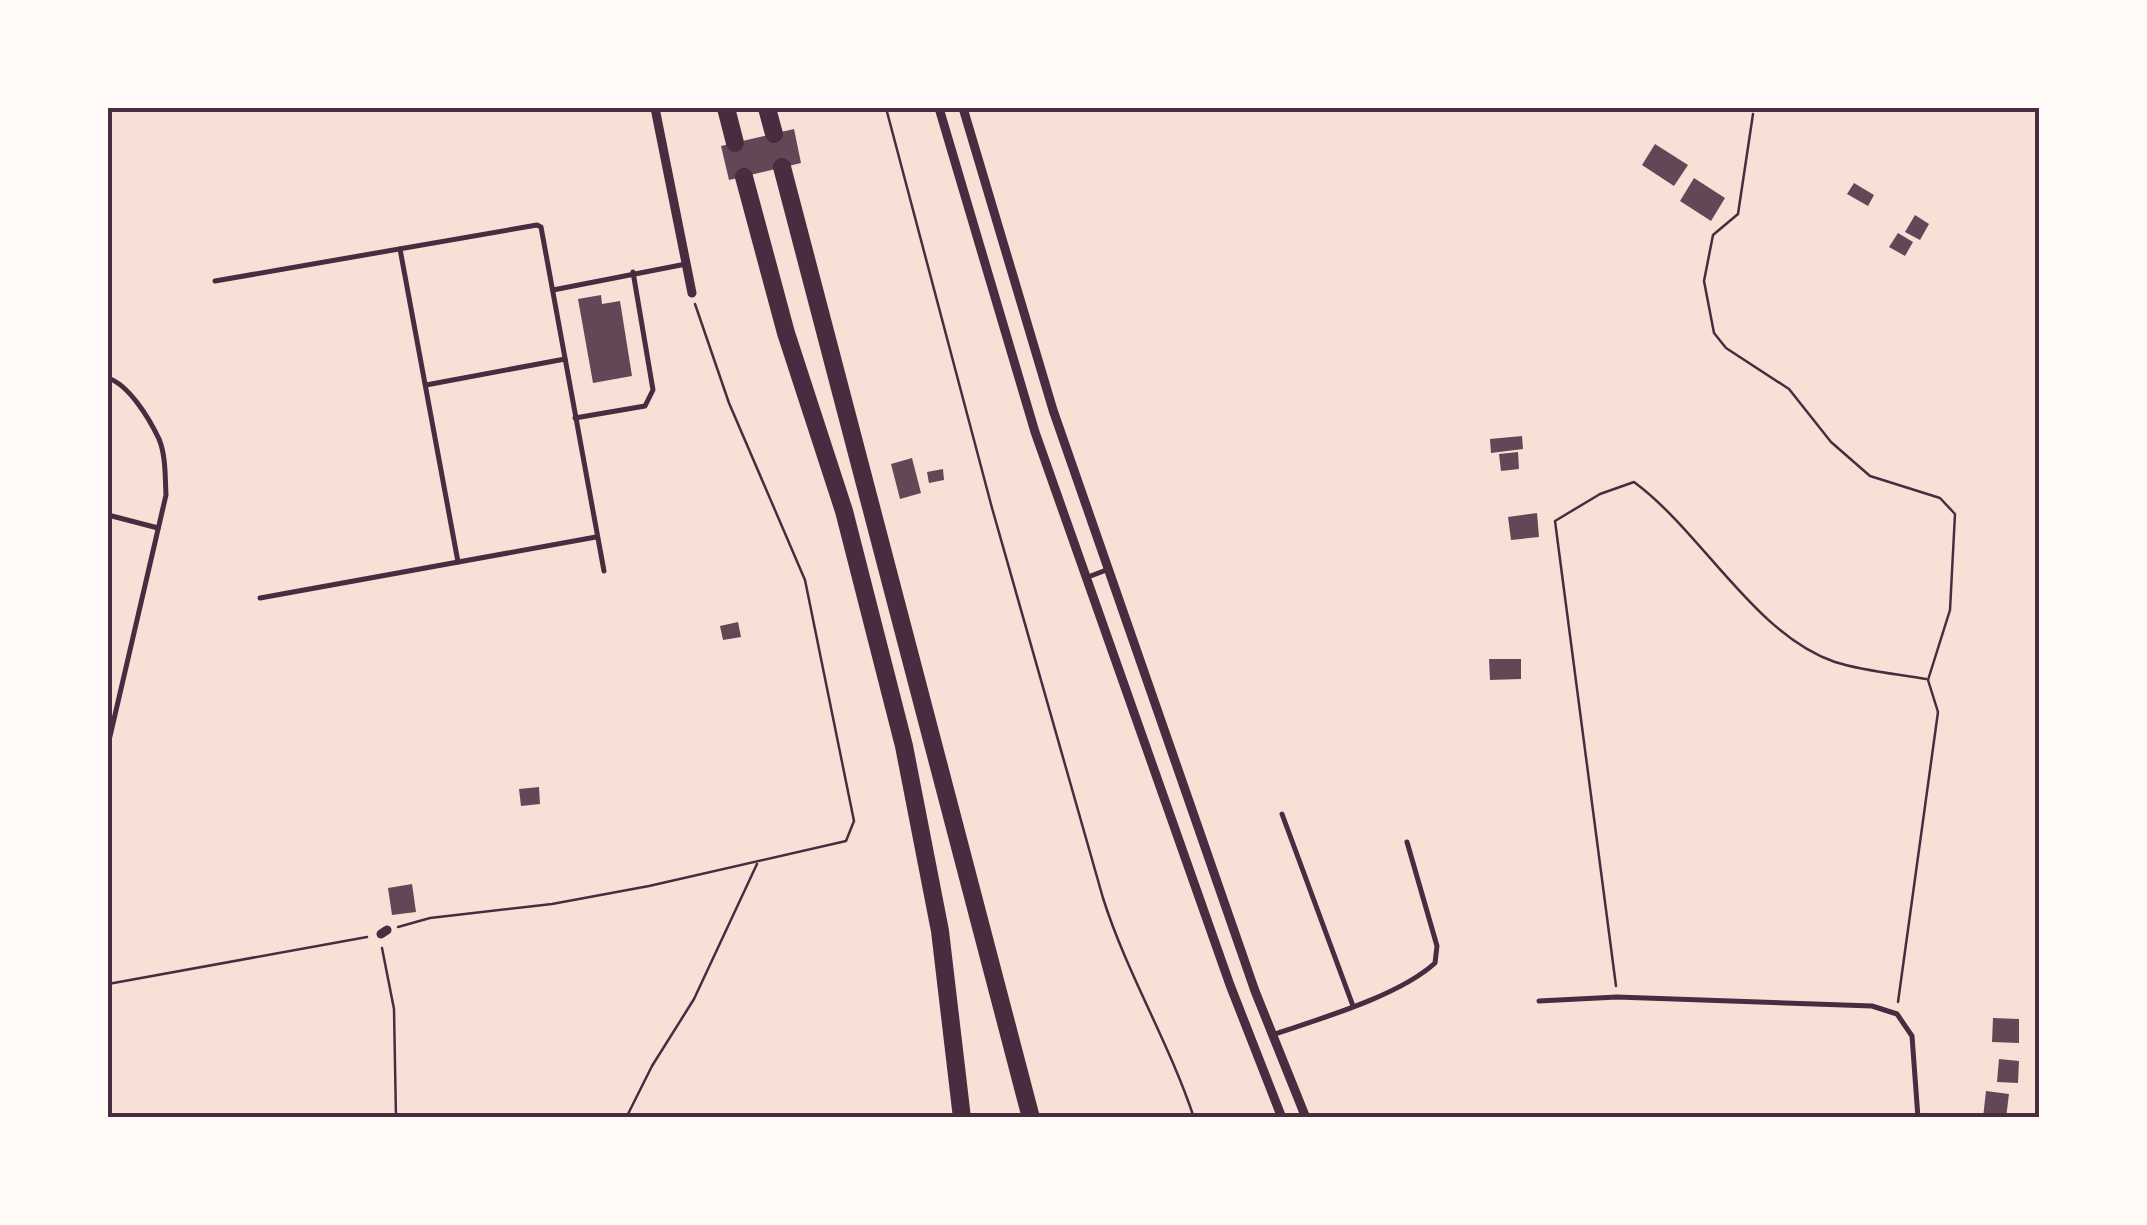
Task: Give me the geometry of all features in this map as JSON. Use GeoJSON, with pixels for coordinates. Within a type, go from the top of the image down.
{"type":"FeatureCollection","features":[{"type":"Feature","properties":{"kind":"highway"},"geometry":{"type":"LineString","coordinates":[[726,108],[736,143]]}},
{"type":"Feature","properties":{"kind":"highway"},"geometry":{"type":"LineString","coordinates":[[767,108],[774,134]]}},
{"type":"Feature","properties":{"kind":"highway"},"geometry":{"type":"LineString","coordinates":[[782,167],[1031,1118]]}},
{"type":"Feature","properties":{"kind":"highway"},"geometry":{"type":"LineString","coordinates":[[744,176],[783,323],[844,511],[904,746],[940,932],[962,1118]]}},
{"type":"Feature","properties":{"kind":"street"},"geometry":{"type":"LineString","coordinates":[[655,108],[692,292]]}},
{"type":"Feature","properties":{"kind":"street"},"geometry":{"type":"LineString","coordinates":[[938,108],[1023,395],[1230,985],[1282,1118]]}},
{"type":"Feature","properties":{"kind":"street"},"geometry":{"type":"LineString","coordinates":[[962,108],[1037,361],[1272,1035],[1306,1118]]}},
{"type":"Feature","properties":{"kind":"lane"},"geometry":{"type":"LineString","coordinates":[[215,281],[537,225],[542,231],[554,290],[604,571]]}},
{"type":"Feature","properties":{"kind":"lane"},"geometry":{"type":"LineString","coordinates":[[400,249],[458,562]]}},
{"type":"Feature","properties":{"kind":"lane"},"geometry":{"type":"LineString","coordinates":[[554,290],[686,264]]}},
{"type":"Feature","properties":{"kind":"lane"},"geometry":{"type":"LineString","coordinates":[[575,418],[645,406],[652,398],[632,272]]}},
{"type":"Feature","properties":{"kind":"lane"},"geometry":{"type":"LineString","coordinates":[[426,384],[565,359]]}},
{"type":"Feature","properties":{"kind":"lane"},"geometry":{"type":"LineString","coordinates":[[108,378],[124,388],[159,440],[165,463],[166,495],[108,745]]}},
{"type":"Feature","properties":{"kind":"lane"},"geometry":{"type":"LineString","coordinates":[[108,515],[158,528]]}},
{"type":"Feature","properties":{"kind":"lane"},"geometry":{"type":"LineString","coordinates":[[260,598],[598,536]]}},
{"type":"Feature","properties":{"kind":"lane"},"geometry":{"type":"LineString","coordinates":[[1086,577],[1108,569]]}},
{"type":"Feature","properties":{"kind":"lane"},"geometry":{"type":"LineString","coordinates":[[1282,814],[1353,1006]]}},
{"type":"Feature","properties":{"kind":"lane"},"geometry":{"type":"LineString","coordinates":[[1272,1035],[1353,1006],[1424,973],[1435,963],[1438,946],[1406,842]]}},
{"type":"Feature","properties":{"kind":"lane"},"geometry":{"type":"LineString","coordinates":[[1540,1001],[1617,997],[1872,1006],[1897,1014],[1912,1036],[1918,1118]]}},
{"type":"Feature","properties":{"kind":"path"},"geometry":{"type":"LineString","coordinates":[[886,108],[992,508],[1103,898],[1120,946],[1178,1070],[1194,1118]]}},
{"type":"Feature","properties":{"kind":"path"},"geometry":{"type":"LineString","coordinates":[[1753,114],[1738,214],[1713,235],[1704,282],[1714,333],[1726,348],[1789,389],[1831,442],[1870,476],[1940,498],[1956,514],[1950,610],[1928,680],[1938,712],[1897,1014]]}},
{"type":"Feature","properties":{"kind":"path"},"geometry":{"type":"LineString","coordinates":[[108,984],[384,932],[430,918],[552,904],[758,863],[846,841],[854,821],[804,580],[729,403],[692,292]]}},
{"type":"Feature","properties":{"kind":"path"},"geometry":{"type":"LineString","coordinates":[[1617,997],[1555,522],[1600,494],[1634,482],[1658,500],[1780,632],[1834,662],[1928,680]]}},
{"type":"Feature","properties":{"kind":"path"},"geometry":{"type":"LineString","coordinates":[[626,1118],[652,1066],[694,999],[758,863]]}},
{"type":"Feature","properties":{"kind":"path"},"geometry":{"type":"LineString","coordinates":[[384,932],[394,1010],[396,1118]]}},
{"type":"Feature","properties":{"kind":"building"},"geometry":{"type":"Polygon","coordinates":[[[794,129],[801,163],[729,180],[721,146],[794,129]]]}},
{"type":"Feature","properties":{"kind":"building"},"geometry":{"type":"Polygon","coordinates":[[[1655,144],[1688,165],[1674,186],[1642,165],[1655,144]]]}},
{"type":"Feature","properties":{"kind":"building"},"geometry":{"type":"Polygon","coordinates":[[[1694,178],[1725,198],[1711,221],[1680,201],[1694,178]]]}},
{"type":"Feature","properties":{"kind":"building"},"geometry":{"type":"Polygon","coordinates":[[[1854,183],[1874,195],[1868,206],[1847,194],[1854,183]]]}},
{"type":"Feature","properties":{"kind":"building"},"geometry":{"type":"Polygon","coordinates":[[[1915,215],[1929,224],[1920,240],[1905,232],[1915,215]]]}},
{"type":"Feature","properties":{"kind":"building"},"geometry":{"type":"Polygon","coordinates":[[[1898,233],[1913,242],[1905,256],[1889,247],[1898,233]]]}},
{"type":"Feature","properties":{"kind":"building"},"geometry":{"type":"Polygon","coordinates":[[[601,295],[602,304],[620,301],[632,376],[593,383],[578,299],[601,295]]]}},
{"type":"Feature","properties":{"kind":"building"},"geometry":{"type":"Polygon","coordinates":[[[1522,436],[1523,449],[1491,453],[1490,439],[1522,436]]]}},
{"type":"Feature","properties":{"kind":"building"},"geometry":{"type":"Polygon","coordinates":[[[1518,452],[1519,469],[1501,471],[1499,454],[1518,452]]]}},
{"type":"Feature","properties":{"kind":"building"},"geometry":{"type":"Polygon","coordinates":[[[912,458],[921,493],[900,499],[891,464],[912,458]]]}},
{"type":"Feature","properties":{"kind":"building"},"geometry":{"type":"Polygon","coordinates":[[[943,469],[944,480],[929,483],[927,472],[943,469]]]}},
{"type":"Feature","properties":{"kind":"building"},"geometry":{"type":"Polygon","coordinates":[[[1537,513],[1539,537],[1511,540],[1508,517],[1537,513]]]}},
{"type":"Feature","properties":{"kind":"building"},"geometry":{"type":"Polygon","coordinates":[[[738,622],[741,637],[723,640],[720,626],[738,622]]]}},
{"type":"Feature","properties":{"kind":"building"},"geometry":{"type":"Polygon","coordinates":[[[1489,659],[1521,659],[1521,679],[1490,680],[1489,659]]]}},
{"type":"Feature","properties":{"kind":"building"},"geometry":{"type":"Polygon","coordinates":[[[539,787],[540,804],[521,806],[519,789],[539,787]]]}},
{"type":"Feature","properties":{"kind":"building"},"geometry":{"type":"Polygon","coordinates":[[[412,884],[416,912],[392,915],[388,888],[412,884]]]}},
{"type":"Feature","properties":{"kind":"building"},"geometry":{"type":"Polygon","coordinates":[[[1993,1018],[2019,1019],[2019,1043],[1992,1042],[1993,1018]]]}},
{"type":"Feature","properties":{"kind":"building"},"geometry":{"type":"Polygon","coordinates":[[[1999,1059],[2019,1061],[2018,1083],[1997,1082],[1999,1059]]]}},
{"type":"Feature","properties":{"kind":"building"},"geometry":{"type":"Polygon","coordinates":[[[1986,1091],[2009,1094],[2006,1118],[1983,1118],[1986,1091]]]}}]}
